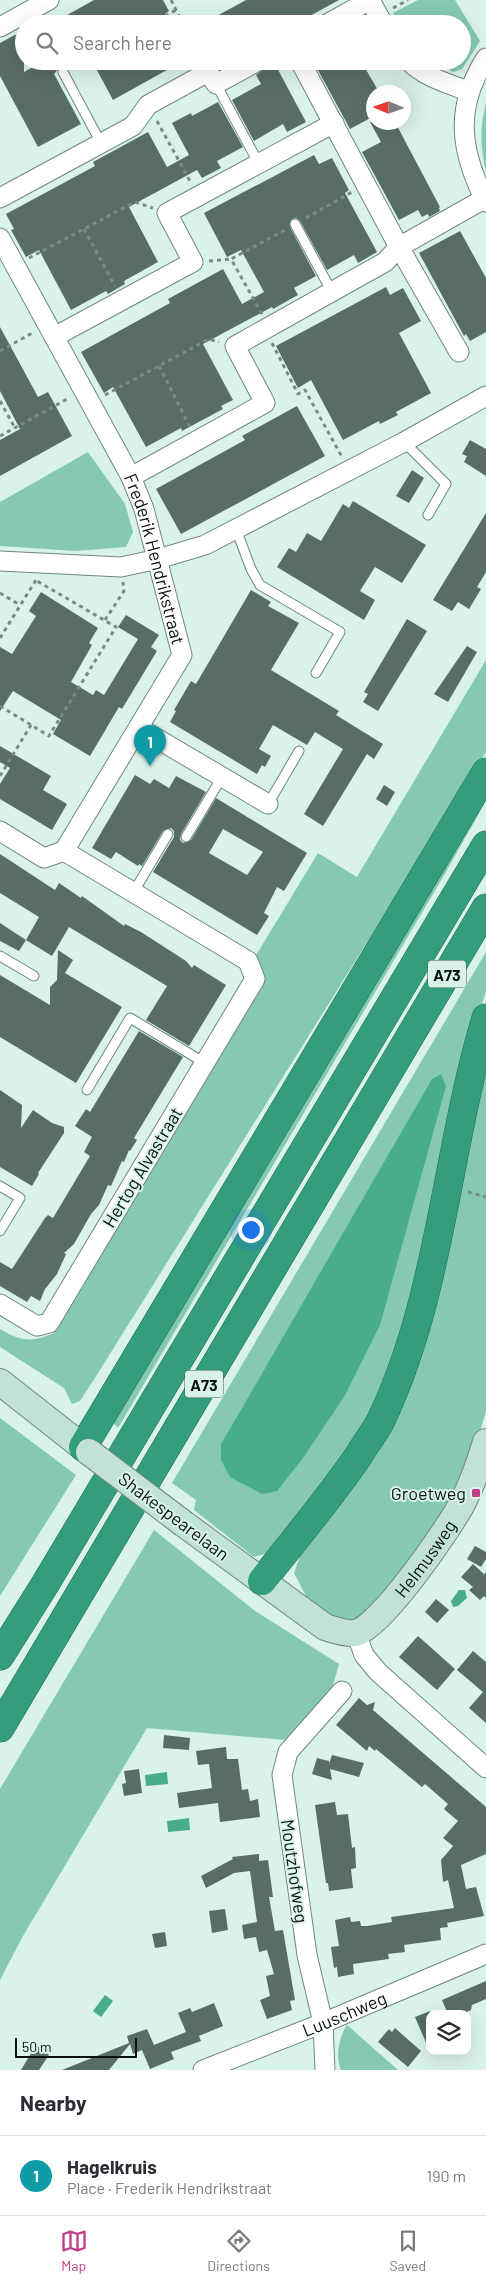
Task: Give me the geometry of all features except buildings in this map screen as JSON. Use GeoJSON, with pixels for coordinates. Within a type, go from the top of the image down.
{"type":"FeatureCollection","features":[{"type":"Feature","properties":{"kind":"highway"},"geometry":{"type":"LineString","coordinates":[[86,1449],[486,772]]}},
{"type":"Feature","properties":{"kind":"highway","name":"A73"},"geometry":{"type":"LineString","coordinates":[[0,1656],[54,1569],[486,845]]}},
{"type":"Feature","properties":{"kind":"highway","name":"A73"},"geometry":{"type":"LineString","coordinates":[[0,1728],[486,908]]}},
{"type":"Feature","properties":{"kind":"highway"},"geometry":{"type":"LineString","coordinates":[[262,1581],[344,1476],[380,1422],[402,1370],[426,1293],[473,1061],[486,1018]]}},
{"type":"Feature","properties":{"kind":"street"},"geometry":{"type":"LineString","coordinates":[[0,27],[26,5],[49,0]]}},
{"type":"Feature","properties":{"kind":"street"},"geometry":{"type":"LineString","coordinates":[[343,15],[370,0],[378,15]]}},
{"type":"Feature","properties":{"kind":"street"},"geometry":{"type":"LineString","coordinates":[[130,477],[265,403],[234,346],[385,262],[399,247],[485,201],[468,161],[464,125],[468,91],[486,58]]}},
{"type":"Feature","properties":{"kind":"street"},"geometry":{"type":"LineString","coordinates":[[0,198],[133,126],[148,105],[208,72],[216,84],[242,70]]}},
{"type":"Feature","properties":{"kind":"street"},"geometry":{"type":"LineString","coordinates":[[305,70],[399,247],[459,352]]}},
{"type":"Feature","properties":{"kind":"street"},"geometry":{"type":"LineString","coordinates":[[421,70],[439,81],[468,91]]}},
{"type":"Feature","properties":{"kind":"street"},"geometry":{"type":"LineString","coordinates":[[51,331],[122,300],[193,262],[167,213],[334,123]]}},
{"type":"Feature","properties":{"kind":"street","name":"Frederik Hendrikstraat"},"geometry":{"type":"LineString","coordinates":[[0,238],[130,477],[144,510],[182,655],[64,851]]}},
{"type":"Feature","properties":{"kind":"street"},"geometry":{"type":"LineString","coordinates":[[0,561],[36,572],[121,567],[158,559],[205,545],[404,442],[486,396]]}},
{"type":"Feature","properties":{"kind":"street"},"geometry":{"type":"LineString","coordinates":[[139,728],[268,804]]}},
{"type":"Feature","properties":{"kind":"street"},"geometry":{"type":"LineString","coordinates":[[0,831],[44,858],[64,851],[133,893]]}},
{"type":"Feature","properties":{"kind":"street","name":"Hertog Alvastraat"},"geometry":{"type":"LineString","coordinates":[[0,1304],[37,1326],[49,1323],[255,979],[248,961],[133,893]]}},
{"type":"Feature","properties":{"kind":"street","name":"Shakespearelaan"},"geometry":{"type":"LineString","coordinates":[[0,1382],[184,1524],[325,1627],[341,1632],[356,1633]]}},
{"type":"Feature","properties":{"kind":"street","name":"Helmusweg"},"geometry":{"type":"LineString","coordinates":[[356,1633],[371,1623],[421,1568],[463,1502],[483,1459]]}},
{"type":"Feature","properties":{"kind":"street"},"geometry":{"type":"LineString","coordinates":[[356,1633],[364,1656],[378,1672],[486,1768]]}},
{"type":"Feature","properties":{"kind":"street","name":"Moutzhofweg"},"geometry":{"type":"LineString","coordinates":[[325,2070],[322,2023],[307,1955],[282,1775],[288,1752],[342,1691]]}},
{"type":"Feature","properties":{"kind":"street","name":"Luuschweg"},"geometry":{"type":"LineString","coordinates":[[203,2070],[322,2023],[486,1954]]}},
{"type":"Feature","properties":{"kind":"lane"},"geometry":{"type":"LineString","coordinates":[[63,72],[101,143]]}},
{"type":"Feature","properties":{"kind":"lane"},"geometry":{"type":"LineString","coordinates":[[216,84],[259,164]]}},
{"type":"Feature","properties":{"kind":"lane"},"geometry":{"type":"LineString","coordinates":[[295,224],[332,292]]}},
{"type":"Feature","properties":{"kind":"lane"},"geometry":{"type":"LineString","coordinates":[[404,442],[446,484],[428,515]]}},
{"type":"Feature","properties":{"kind":"lane"},"geometry":{"type":"LineString","coordinates":[[236,529],[251,569],[260,584],[340,632],[316,673]]}},
{"type":"Feature","properties":{"kind":"lane"},"geometry":{"type":"LineString","coordinates":[[268,804],[299,751]]}},
{"type":"Feature","properties":{"kind":"lane"},"geometry":{"type":"LineString","coordinates":[[186,837],[222,777]]}},
{"type":"Feature","properties":{"kind":"lane"},"geometry":{"type":"LineString","coordinates":[[133,893],[168,834]]}},
{"type":"Feature","properties":{"kind":"lane"},"geometry":{"type":"LineString","coordinates":[[0,956],[34,976]]}},
{"type":"Feature","properties":{"kind":"lane"},"geometry":{"type":"LineString","coordinates":[[87,1090],[130,1018],[205,1063]]}},
{"type":"Feature","properties":{"kind":"lane"},"geometry":{"type":"LineString","coordinates":[[0,1186],[20,1198],[0,1231]]}},
{"type":"Feature","properties":{"kind":"path"},"geometry":{"type":"LineString","coordinates":[[170,0],[178,15]]}},
{"type":"Feature","properties":{"kind":"path"},"geometry":{"type":"LineString","coordinates":[[167,15],[176,10]]}},
{"type":"Feature","properties":{"kind":"path"},"geometry":{"type":"LineString","coordinates":[[148,105],[198,197]]}},
{"type":"Feature","properties":{"kind":"path"},"geometry":{"type":"LineString","coordinates":[[193,262],[231,259],[366,184]]}},
{"type":"Feature","properties":{"kind":"path"},"geometry":{"type":"LineString","coordinates":[[15,266],[135,202],[167,213]]}},
{"type":"Feature","properties":{"kind":"path"},"geometry":{"type":"LineString","coordinates":[[84,229],[122,300]]}},
{"type":"Feature","properties":{"kind":"path"},"geometry":{"type":"LineString","coordinates":[[231,259],[267,328],[298,394],[305,390],[349,471]]}},
{"type":"Feature","properties":{"kind":"path"},"geometry":{"type":"LineString","coordinates":[[0,351],[51,331]]}},
{"type":"Feature","properties":{"kind":"path"},"geometry":{"type":"LineString","coordinates":[[0,436],[158,366],[209,339],[234,346]]}},
{"type":"Feature","properties":{"kind":"path"},"geometry":{"type":"LineString","coordinates":[[158,366],[197,441]]}},
{"type":"Feature","properties":{"kind":"path"},"geometry":{"type":"LineString","coordinates":[[0,401],[16,428]]}},
{"type":"Feature","properties":{"kind":"path"},"geometry":{"type":"LineString","coordinates":[[105,620],[124,591],[121,567]]}},
{"type":"Feature","properties":{"kind":"path"},"geometry":{"type":"LineString","coordinates":[[0,638],[20,605],[36,572],[116,627],[49,736],[0,706]]}},
{"type":"Feature","properties":{"kind":"path"},"geometry":{"type":"LineString","coordinates":[[0,593],[20,605]]}},
{"type":"Feature","properties":{"kind":"path"},"geometry":{"type":"LineString","coordinates":[[0,776],[31,725]]}},
{"type":"Feature","properties":{"kind":"path"},"geometry":{"type":"LineString","coordinates":[[21,740],[26,744]]}},
{"type":"Feature","properties":{"kind":"path"},"geometry":{"type":"LineString","coordinates":[[460,1190],[486,1197]]}},
{"type":"Feature","properties":{"kind":"shaded area"},"geometry":{"type":"Polygon","coordinates":[[[418,0],[455,0],[464,15],[394,15],[393,13],[418,0]]]}},
{"type":"Feature","properties":{"kind":"shaded area"},"geometry":{"type":"Polygon","coordinates":[[[471,26],[480,41],[471,55],[471,26]]]}},
{"type":"Feature","properties":{"kind":"shaded area"},"geometry":{"type":"Polygon","coordinates":[[[486,102],[486,171],[482,137],[486,102]]]}},
{"type":"Feature","properties":{"kind":"shaded area"},"geometry":{"type":"Polygon","coordinates":[[[88,452],[125,504],[133,532],[126,547],[75,551],[0,546],[0,502],[88,452]]]}},
{"type":"Feature","properties":{"kind":"shaded area"},"geometry":{"type":"Polygon","coordinates":[[[486,660],[486,752],[93,1381],[80,1401],[72,1404],[64,1388],[0,1347],[0,1329],[14,1336],[26,1339],[39,1338],[54,1333],[255,996],[261,972],[255,957],[318,853],[357,877],[486,660]]]}},
{"type":"Feature","properties":{"kind":"shaded area"},"geometry":{"type":"Polygon","coordinates":[[[486,794],[486,801],[446,872],[118,1428],[110,1419],[486,794]]]}},
{"type":"Feature","properties":{"kind":"shaded area"},"geometry":{"type":"Polygon","coordinates":[[[486,952],[486,991],[467,1052],[417,1291],[372,1417],[332,1478],[267,1553],[254,1557],[194,1510],[196,1500],[172,1483],[486,952]],[[441,1074],[432,1080],[221,1444],[441,1074]]]}},
{"type":"Feature","properties":{"kind":"shaded area"},"geometry":{"type":"Polygon","coordinates":[[[486,1066],[486,1411],[475,1449],[428,1545],[368,1614],[354,1620],[334,1618],[307,1598],[294,1573],[303,1548],[392,1429],[414,1376],[438,1297],[486,1066]]]}},
{"type":"Feature","properties":{"kind":"shaded area"},"geometry":{"type":"Polygon","coordinates":[[[441,1074],[446,1086],[380,1325],[344,1397],[303,1458],[277,1491],[262,1494],[230,1477],[221,1460],[221,1444],[432,1079],[441,1074]]]}},
{"type":"Feature","properties":{"kind":"shaded area"},"geometry":{"type":"Polygon","coordinates":[[[0,1418],[76,1475],[0,1596],[0,1418]]]}},
{"type":"Feature","properties":{"kind":"shaded area"},"geometry":{"type":"Polygon","coordinates":[[[154,1530],[255,1611],[339,1664],[332,1689],[286,1740],[147,1728],[23,1936],[0,1980],[0,1789],[154,1530]]]}},
{"type":"Feature","properties":{"kind":"shaded area"},"geometry":{"type":"Polygon","coordinates":[[[459,1590],[465,1590],[467,1598],[458,1606],[453,1607],[451,1601],[459,1590]]]}},
{"type":"Feature","properties":{"kind":"shaded area"},"geometry":{"type":"Polygon","coordinates":[[[167,1772],[168,1784],[146,1786],[145,1775],[167,1772]]]}},
{"type":"Feature","properties":{"kind":"shaded area"},"geometry":{"type":"Polygon","coordinates":[[[189,1818],[190,1830],[168,1832],[167,1821],[189,1818]]]}},
{"type":"Feature","properties":{"kind":"shaded area"},"geometry":{"type":"Polygon","coordinates":[[[105,1995],[113,2001],[101,2017],[93,2011],[105,1995]]]}},
{"type":"Feature","properties":{"kind":"shaded area"},"geometry":{"type":"Polygon","coordinates":[[[347,2025],[398,2070],[341,2070],[338,2059],[339,2047],[347,2025]]]}},
{"type":"Feature","properties":{"kind":"place","name":"Hagelkruis"},"geometry":{"type":"Point","coordinates":[150,766]}},
{"type":"Feature","properties":{"kind":"place","name":"Groetweg"},"geometry":{"type":"Point","coordinates":[476,1493]}}]}
